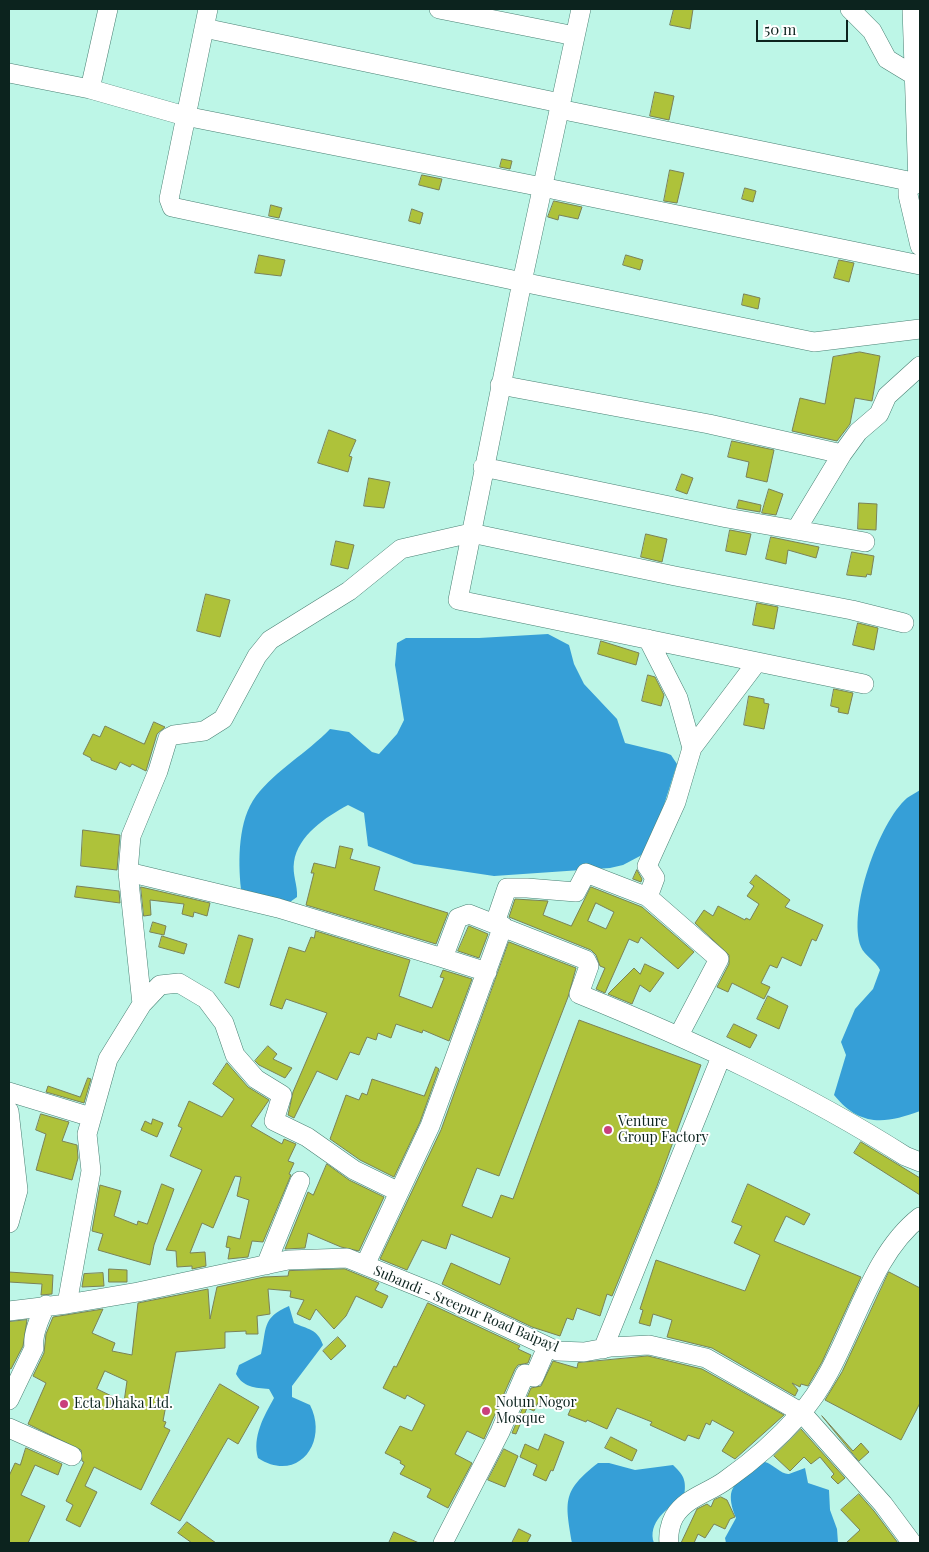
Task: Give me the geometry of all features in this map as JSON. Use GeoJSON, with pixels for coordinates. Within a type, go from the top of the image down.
{"type":"FeatureCollection","features":[{"type":"Feature","properties":{"kind":"street"},"geometry":{"type":"LineString","coordinates":[[90,89],[108,9]]}},
{"type":"Feature","properties":{"kind":"street"},"geometry":{"type":"LineString","coordinates":[[208,9],[169,199],[172,208],[814,342],[920,329]]}},
{"type":"Feature","properties":{"kind":"street"},"geometry":{"type":"LineString","coordinates":[[439,9],[575,36]]}},
{"type":"Feature","properties":{"kind":"street"},"geometry":{"type":"LineString","coordinates":[[581,9],[500,385],[458,600],[864,684]]}},
{"type":"Feature","properties":{"kind":"street"},"geometry":{"type":"LineString","coordinates":[[850,9],[872,31],[887,59],[915,76]]}},
{"type":"Feature","properties":{"kind":"street"},"geometry":{"type":"LineString","coordinates":[[912,9],[918,183]]}},
{"type":"Feature","properties":{"kind":"street"},"geometry":{"type":"LineString","coordinates":[[204,28],[918,183]]}},
{"type":"Feature","properties":{"kind":"street"},"geometry":{"type":"LineString","coordinates":[[9,73],[90,89],[185,116],[542,187],[920,266]]}},
{"type":"Feature","properties":{"kind":"street"},"geometry":{"type":"LineString","coordinates":[[918,183],[908,188],[908,195],[920,246]]}},
{"type":"Feature","properties":{"kind":"street"},"geometry":{"type":"LineString","coordinates":[[796,530],[842,454],[858,432],[879,414],[887,396],[920,366]]}},
{"type":"Feature","properties":{"kind":"street"},"geometry":{"type":"LineString","coordinates":[[500,385],[709,424],[842,454]]}},
{"type":"Feature","properties":{"kind":"street"},"geometry":{"type":"LineString","coordinates":[[484,467],[727,518],[865,542]]}},
{"type":"Feature","properties":{"kind":"street"},"geometry":{"type":"LineString","coordinates":[[142,1004],[128,872],[131,836],[158,771],[168,738],[174,735],[204,731],[223,718],[257,656],[270,640],[349,591],[401,549],[471,533],[852,610],[904,623]]}},
{"type":"Feature","properties":{"kind":"street"},"geometry":{"type":"LineString","coordinates":[[648,640],[678,698],[692,748]]}},
{"type":"Feature","properties":{"kind":"street"},"geometry":{"type":"LineString","coordinates":[[648,897],[656,878],[647,866],[676,802],[692,748],[757,662]]}},
{"type":"Feature","properties":{"kind":"street"},"geometry":{"type":"LineString","coordinates":[[128,872],[278,908],[487,972]]}},
{"type":"Feature","properties":{"kind":"street"},"geometry":{"type":"LineString","coordinates":[[365,1265],[430,1126],[487,972],[507,888],[576,892],[586,873],[648,897],[719,959],[679,1035]]}},
{"type":"Feature","properties":{"kind":"street"},"geometry":{"type":"LineString","coordinates":[[443,958],[458,918],[469,914],[586,960],[589,966],[579,994],[679,1035],[817,1102],[905,1156],[920,1162]]}},
{"type":"Feature","properties":{"kind":"street"},"geometry":{"type":"LineString","coordinates":[[67,1304],[91,1171],[87,1134],[91,1117],[108,1060],[142,1004],[160,985],[179,983],[206,998],[224,1023],[235,1055],[256,1079],[282,1095],[274,1121],[307,1137],[354,1170],[399,1192]]}},
{"type":"Feature","properties":{"kind":"street"},"geometry":{"type":"LineString","coordinates":[[603,1349],[721,1057]]}},
{"type":"Feature","properties":{"kind":"street"},"geometry":{"type":"LineString","coordinates":[[9,1092],[91,1117]]}},
{"type":"Feature","properties":{"kind":"street"},"geometry":{"type":"LineString","coordinates":[[9,1111],[18,1190],[9,1223]]}},
{"type":"Feature","properties":{"kind":"street"},"geometry":{"type":"LineString","coordinates":[[266,1265],[300,1181]]}},
{"type":"Feature","properties":{"kind":"street"},"geometry":{"type":"LineString","coordinates":[[668,1543],[674,1517],[693,1497],[725,1481],[768,1447],[802,1413],[831,1371],[861,1305],[896,1242],[920,1217]]}},
{"type":"Feature","properties":{"kind":"street","name":"Subandi - Sreepur Road Baipayl"},"geometry":{"type":"LineString","coordinates":[[9,1310],[67,1304],[138,1292],[288,1260],[347,1258],[434,1293],[556,1351],[584,1352],[650,1345],[706,1358],[802,1413],[883,1504],[912,1543]]}},
{"type":"Feature","properties":{"kind":"street"},"geometry":{"type":"LineString","coordinates":[[9,1400],[34,1348],[33,1342],[46,1305]]}},
{"type":"Feature","properties":{"kind":"street"},"geometry":{"type":"LineString","coordinates":[[443,1543],[496,1440],[525,1374],[534,1377],[547,1347]]}},
{"type":"Feature","properties":{"kind":"street"},"geometry":{"type":"LineString","coordinates":[[9,1428],[72,1456]]}},
{"type":"Feature","properties":{"kind":"water"},"geometry":{"type":"Polygon","coordinates":[[[548,634],[569,645],[574,664],[584,684],[617,719],[625,743],[671,755],[677,764],[651,846],[640,856],[623,865],[610,868],[494,876],[414,864],[368,846],[364,813],[348,805],[322,821],[301,843],[294,862],[297,897],[290,902],[283,902],[241,889],[240,853],[243,828],[250,806],[264,787],[330,729],[349,732],[372,752],[379,754],[397,734],[404,720],[395,665],[397,643],[406,638],[479,638],[548,634]]]}},
{"type":"Feature","properties":{"kind":"water"},"geometry":{"type":"Polygon","coordinates":[[[920,790],[920,1111],[895,1118],[874,1120],[863,1118],[853,1113],[834,1095],[846,1055],[841,1042],[855,1009],[873,989],[880,970],[861,947],[858,932],[858,912],[868,868],[886,826],[896,810],[907,798],[920,790]]]}},
{"type":"Feature","properties":{"kind":"water"},"geometry":{"type":"Polygon","coordinates":[[[289,1306],[294,1323],[308,1328],[315,1333],[323,1345],[292,1386],[292,1397],[310,1405],[315,1419],[316,1433],[306,1455],[297,1462],[286,1466],[272,1465],[258,1458],[257,1442],[260,1427],[274,1398],[269,1389],[246,1384],[236,1374],[239,1365],[261,1354],[269,1320],[280,1310],[289,1306]]]}},
{"type":"Feature","properties":{"kind":"water"},"geometry":{"type":"Polygon","coordinates":[[[765,1462],[786,1474],[805,1468],[808,1483],[829,1490],[830,1510],[837,1529],[838,1543],[726,1543],[725,1538],[736,1518],[731,1500],[733,1489],[739,1478],[749,1469],[765,1462]]]}},
{"type":"Feature","properties":{"kind":"water"},"geometry":{"type":"Polygon","coordinates":[[[598,1463],[609,1463],[635,1470],[673,1465],[683,1477],[685,1484],[684,1499],[671,1506],[660,1516],[653,1529],[654,1543],[572,1543],[568,1517],[569,1498],[578,1481],[598,1463]]]}},
{"type":"Feature","properties":{"kind":"building"},"geometry":{"type":"Polygon","coordinates":[[[674,9],[693,9],[690,29],[670,25],[674,9]]]}},
{"type":"Feature","properties":{"kind":"building"},"geometry":{"type":"Polygon","coordinates":[[[655,92],[674,96],[669,120],[650,116],[655,92]]]}},
{"type":"Feature","properties":{"kind":"building"},"geometry":{"type":"Polygon","coordinates":[[[502,159],[512,161],[510,169],[500,167],[502,159]]]}},
{"type":"Feature","properties":{"kind":"building"},"geometry":{"type":"Polygon","coordinates":[[[670,170],[684,173],[677,203],[664,201],[670,170]]]}},
{"type":"Feature","properties":{"kind":"building"},"geometry":{"type":"Polygon","coordinates":[[[422,175],[442,179],[439,190],[419,185],[422,175]]]}},
{"type":"Feature","properties":{"kind":"building"},"geometry":{"type":"Polygon","coordinates":[[[745,188],[756,191],[753,202],[742,199],[745,188]]]}},
{"type":"Feature","properties":{"kind":"building"},"geometry":{"type":"Polygon","coordinates":[[[554,201],[582,207],[578,219],[559,215],[558,220],[548,217],[554,201]]]}},
{"type":"Feature","properties":{"kind":"building"},"geometry":{"type":"Polygon","coordinates":[[[271,205],[282,208],[279,218],[269,216],[271,205]]]}},
{"type":"Feature","properties":{"kind":"building"},"geometry":{"type":"Polygon","coordinates":[[[412,209],[423,213],[420,224],[409,221],[412,209]]]}},
{"type":"Feature","properties":{"kind":"building"},"geometry":{"type":"Polygon","coordinates":[[[259,255],[285,260],[281,276],[255,273],[259,255]]]}},
{"type":"Feature","properties":{"kind":"building"},"geometry":{"type":"Polygon","coordinates":[[[626,255],[643,260],[640,270],[623,265],[626,255]]]}},
{"type":"Feature","properties":{"kind":"building"},"geometry":{"type":"Polygon","coordinates":[[[839,260],[854,263],[849,282],[834,278],[839,260]]]}},
{"type":"Feature","properties":{"kind":"building"},"geometry":{"type":"Polygon","coordinates":[[[744,294],[760,298],[758,309],[742,305],[744,294]]]}},
{"type":"Feature","properties":{"kind":"building"},"geometry":{"type":"Polygon","coordinates":[[[860,352],[880,356],[872,401],[855,398],[850,424],[837,441],[792,431],[800,398],[825,404],[833,357],[860,352]]]}},
{"type":"Feature","properties":{"kind":"building"},"geometry":{"type":"Polygon","coordinates":[[[329,430],[356,440],[349,456],[352,457],[348,472],[318,463],[329,430]]]}},
{"type":"Feature","properties":{"kind":"building"},"geometry":{"type":"Polygon","coordinates":[[[732,441],[774,450],[767,482],[746,477],[749,462],[728,457],[732,441]]]}},
{"type":"Feature","properties":{"kind":"building"},"geometry":{"type":"Polygon","coordinates":[[[682,474],[693,478],[687,494],[676,490],[682,474]]]}},
{"type":"Feature","properties":{"kind":"building"},"geometry":{"type":"Polygon","coordinates":[[[369,478],[390,482],[384,508],[364,506],[369,478]]]}},
{"type":"Feature","properties":{"kind":"building"},"geometry":{"type":"Polygon","coordinates":[[[769,489],[783,494],[776,515],[762,513],[769,489]]]}},
{"type":"Feature","properties":{"kind":"building"},"geometry":{"type":"Polygon","coordinates":[[[739,500],[761,505],[760,512],[737,508],[739,500]]]}},
{"type":"Feature","properties":{"kind":"building"},"geometry":{"type":"Polygon","coordinates":[[[859,503],[877,504],[876,530],[858,529],[859,503]]]}},
{"type":"Feature","properties":{"kind":"building"},"geometry":{"type":"Polygon","coordinates":[[[730,530],[751,534],[746,555],[726,551],[730,530]]]}},
{"type":"Feature","properties":{"kind":"building"},"geometry":{"type":"Polygon","coordinates":[[[646,534],[667,539],[662,562],[641,557],[646,534]]]}},
{"type":"Feature","properties":{"kind":"building"},"geometry":{"type":"Polygon","coordinates":[[[771,537],[819,547],[816,558],[788,550],[786,564],[766,559],[771,537]]]}},
{"type":"Feature","properties":{"kind":"building"},"geometry":{"type":"Polygon","coordinates":[[[336,541],[354,545],[348,569],[331,565],[336,541]]]}},
{"type":"Feature","properties":{"kind":"building"},"geometry":{"type":"Polygon","coordinates":[[[852,552],[874,556],[871,575],[867,574],[866,577],[847,575],[852,552]]]}},
{"type":"Feature","properties":{"kind":"building"},"geometry":{"type":"Polygon","coordinates":[[[206,594],[230,600],[220,637],[197,631],[206,594]]]}},
{"type":"Feature","properties":{"kind":"building"},"geometry":{"type":"Polygon","coordinates":[[[757,603],[778,607],[774,629],[753,625],[757,603]]]}},
{"type":"Feature","properties":{"kind":"building"},"geometry":{"type":"Polygon","coordinates":[[[858,623],[878,628],[874,650],[853,645],[858,623]]]}},
{"type":"Feature","properties":{"kind":"building"},"geometry":{"type":"Polygon","coordinates":[[[601,641],[639,653],[636,665],[598,654],[601,641]]]}},
{"type":"Feature","properties":{"kind":"building"},"geometry":{"type":"Polygon","coordinates":[[[648,675],[655,677],[664,695],[661,706],[642,701],[648,675]]]}},
{"type":"Feature","properties":{"kind":"building"},"geometry":{"type":"Polygon","coordinates":[[[834,689],[853,693],[848,714],[838,712],[839,708],[831,706],[834,689]]]}},
{"type":"Feature","properties":{"kind":"building"},"geometry":{"type":"Polygon","coordinates":[[[749,696],[764,699],[764,703],[769,704],[764,729],[744,725],[749,696]]]}},
{"type":"Feature","properties":{"kind":"building"},"geometry":{"type":"Polygon","coordinates":[[[154,722],[165,727],[157,734],[146,771],[132,764],[130,767],[120,762],[116,770],[91,760],[91,758],[83,754],[93,734],[100,737],[105,726],[144,744],[154,722]]]}},
{"type":"Feature","properties":{"kind":"building"},"geometry":{"type":"Polygon","coordinates":[[[83,830],[120,835],[117,870],[81,866],[83,830]]]}},
{"type":"Feature","properties":{"kind":"building"},"geometry":{"type":"Polygon","coordinates":[[[340,846],[353,849],[350,859],[380,867],[374,890],[448,913],[436,944],[306,905],[314,873],[311,873],[314,863],[335,868],[340,846]]]}},
{"type":"Feature","properties":{"kind":"building"},"geometry":{"type":"Polygon","coordinates":[[[637,870],[642,879],[641,882],[633,879],[637,870]]]}},
{"type":"Feature","properties":{"kind":"building"},"geometry":{"type":"Polygon","coordinates":[[[756,875],[790,900],[785,907],[823,925],[816,941],[812,939],[801,966],[782,957],[777,968],[770,965],[761,983],[770,987],[764,999],[732,983],[728,992],[717,987],[729,964],[729,955],[695,923],[704,910],[713,916],[718,906],[745,920],[746,918],[750,920],[759,904],[747,896],[754,886],[750,883],[756,875]]]}},
{"type":"Feature","properties":{"kind":"building"},"geometry":{"type":"Polygon","coordinates":[[[77,886],[119,891],[120,903],[75,897],[77,886]]]}},
{"type":"Feature","properties":{"kind":"building"},"geometry":{"type":"Polygon","coordinates":[[[141,887],[210,903],[207,916],[194,912],[193,917],[182,914],[184,904],[150,900],[151,915],[144,916],[141,887]]]}},
{"type":"Feature","properties":{"kind":"building"},"geometry":{"type":"Polygon","coordinates":[[[591,887],[642,907],[694,952],[678,969],[641,937],[638,943],[629,939],[605,993],[596,989],[605,968],[600,966],[596,955],[591,950],[509,917],[515,899],[548,901],[543,915],[571,926],[591,887]],[[596,903],[588,921],[606,929],[614,912],[596,903]]]}},
{"type":"Feature","properties":{"kind":"building"},"geometry":{"type":"Polygon","coordinates":[[[153,922],[166,926],[164,935],[150,932],[153,922]]]}},
{"type":"Feature","properties":{"kind":"building"},"geometry":{"type":"Polygon","coordinates":[[[469,926],[488,934],[479,958],[458,951],[469,926]]]}},
{"type":"Feature","properties":{"kind":"building"},"geometry":{"type":"Polygon","coordinates":[[[316,931],[410,960],[399,996],[432,1008],[444,978],[440,977],[443,970],[472,979],[449,1041],[423,1030],[422,1033],[396,1024],[391,1038],[378,1033],[376,1040],[367,1037],[359,1055],[350,1052],[337,1080],[317,1071],[294,1118],[288,1115],[293,1092],[327,1013],[286,999],[282,1009],[270,1005],[289,947],[305,952],[311,937],[314,938],[316,931]]]}},
{"type":"Feature","properties":{"kind":"building"},"geometry":{"type":"Polygon","coordinates":[[[239,935],[253,939],[239,988],[225,983],[239,935]]]}},
{"type":"Feature","properties":{"kind":"building"},"geometry":{"type":"Polygon","coordinates":[[[162,936],[187,944],[184,954],[159,947],[162,936]]]}},
{"type":"Feature","properties":{"kind":"building"},"geometry":{"type":"Polygon","coordinates":[[[509,942],[576,968],[568,997],[499,1176],[477,1168],[462,1206],[492,1218],[501,1195],[513,1199],[579,1020],[701,1065],[657,1186],[612,1296],[607,1294],[600,1316],[577,1308],[573,1320],[567,1318],[560,1336],[532,1327],[442,1284],[451,1263],[500,1285],[510,1258],[451,1234],[446,1249],[422,1240],[407,1270],[380,1259],[441,1130],[509,942]]]}},
{"type":"Feature","properties":{"kind":"building"},"geometry":{"type":"Polygon","coordinates":[[[645,964],[664,973],[650,992],[640,985],[632,1004],[608,994],[634,968],[640,974],[645,964]]]}},
{"type":"Feature","properties":{"kind":"building"},"geometry":{"type":"Polygon","coordinates":[[[768,996],[788,1006],[779,1029],[757,1019],[768,996]]]}},
{"type":"Feature","properties":{"kind":"building"},"geometry":{"type":"Polygon","coordinates":[[[734,1024],[757,1035],[750,1048],[727,1037],[734,1024]]]}},
{"type":"Feature","properties":{"kind":"building"},"geometry":{"type":"Polygon","coordinates":[[[268,1046],[277,1054],[273,1059],[292,1068],[285,1078],[259,1065],[255,1061],[268,1046]]]}},
{"type":"Feature","properties":{"kind":"building"},"geometry":{"type":"Polygon","coordinates":[[[227,1063],[248,1087],[269,1100],[251,1126],[282,1144],[284,1139],[296,1144],[288,1161],[294,1163],[289,1174],[291,1175],[263,1242],[252,1241],[248,1257],[228,1259],[230,1248],[226,1247],[228,1236],[240,1239],[249,1200],[237,1196],[241,1177],[235,1176],[213,1228],[202,1223],[190,1253],[205,1252],[206,1266],[192,1269],[192,1266],[177,1267],[176,1251],[166,1250],[202,1170],[170,1156],[182,1128],[178,1126],[189,1101],[222,1117],[234,1099],[213,1084],[227,1063]]]}},
{"type":"Feature","properties":{"kind":"building"},"geometry":{"type":"Polygon","coordinates":[[[436,1067],[439,1069],[420,1122],[394,1177],[360,1160],[330,1139],[346,1095],[359,1100],[362,1093],[367,1095],[372,1079],[424,1096],[436,1067]]]}},
{"type":"Feature","properties":{"kind":"building"},"geometry":{"type":"Polygon","coordinates":[[[88,1078],[91,1079],[84,1103],[46,1092],[48,1086],[80,1097],[88,1078]]]}},
{"type":"Feature","properties":{"kind":"building"},"geometry":{"type":"Polygon","coordinates":[[[41,1114],[69,1122],[62,1141],[77,1145],[78,1158],[72,1180],[36,1170],[46,1134],[36,1130],[41,1114]]]}},
{"type":"Feature","properties":{"kind":"building"},"geometry":{"type":"Polygon","coordinates":[[[153,1119],[163,1123],[157,1137],[141,1130],[145,1121],[151,1124],[153,1119]]]}},
{"type":"Feature","properties":{"kind":"building"},"geometry":{"type":"Polygon","coordinates":[[[861,1142],[920,1178],[920,1195],[854,1153],[861,1142]]]}},
{"type":"Feature","properties":{"kind":"building"},"geometry":{"type":"Polygon","coordinates":[[[327,1164],[349,1180],[384,1197],[359,1251],[341,1247],[308,1233],[305,1248],[285,1249],[308,1192],[313,1195],[327,1164]]]}},
{"type":"Feature","properties":{"kind":"building"},"geometry":{"type":"Polygon","coordinates":[[[162,1184],[174,1189],[154,1245],[150,1265],[98,1250],[103,1234],[92,1231],[100,1185],[121,1191],[114,1216],[137,1225],[138,1221],[147,1224],[162,1184]]]}},
{"type":"Feature","properties":{"kind":"building"},"geometry":{"type":"Polygon","coordinates":[[[748,1184],[810,1214],[804,1225],[786,1216],[774,1241],[861,1277],[822,1362],[808,1386],[801,1384],[800,1387],[792,1383],[798,1390],[795,1396],[712,1348],[667,1337],[672,1320],[653,1314],[650,1326],[639,1323],[643,1310],[640,1309],[656,1260],[745,1291],[760,1255],[734,1243],[742,1226],[732,1222],[748,1184]]]}},
{"type":"Feature","properties":{"kind":"building"},"geometry":{"type":"Polygon","coordinates":[[[109,1269],[127,1270],[127,1282],[109,1282],[109,1269]]]}},
{"type":"Feature","properties":{"kind":"building"},"geometry":{"type":"Polygon","coordinates":[[[345,1269],[379,1283],[375,1290],[388,1296],[382,1308],[356,1296],[346,1316],[334,1329],[316,1309],[310,1320],[297,1314],[304,1300],[290,1297],[291,1291],[268,1289],[270,1314],[257,1316],[258,1334],[246,1334],[246,1331],[225,1332],[225,1348],[176,1352],[163,1421],[166,1422],[164,1427],[170,1430],[141,1490],[94,1467],[85,1486],[97,1492],[80,1527],[66,1520],[73,1505],[66,1501],[84,1462],[82,1461],[81,1450],[28,1424],[46,1383],[33,1376],[44,1353],[46,1334],[53,1317],[103,1309],[92,1333],[115,1343],[112,1351],[132,1355],[138,1303],[208,1289],[210,1319],[217,1287],[264,1277],[288,1276],[289,1271],[345,1269]],[[105,1371],[97,1389],[124,1402],[127,1381],[105,1371]]]}},
{"type":"Feature","properties":{"kind":"building"},"geometry":{"type":"Polygon","coordinates":[[[9,1272],[53,1275],[52,1294],[41,1295],[42,1284],[9,1282],[9,1272]]]}},
{"type":"Feature","properties":{"kind":"building"},"geometry":{"type":"Polygon","coordinates":[[[889,1272],[920,1288],[920,1403],[901,1440],[825,1400],[842,1372],[889,1272]]]}},
{"type":"Feature","properties":{"kind":"building"},"geometry":{"type":"Polygon","coordinates":[[[103,1273],[104,1286],[82,1287],[84,1274],[103,1273]]]}},
{"type":"Feature","properties":{"kind":"building"},"geometry":{"type":"Polygon","coordinates":[[[428,1303],[520,1346],[518,1349],[531,1355],[528,1363],[518,1365],[515,1369],[484,1439],[467,1431],[455,1454],[472,1463],[448,1508],[427,1497],[431,1489],[400,1474],[405,1466],[400,1463],[401,1461],[385,1453],[400,1426],[412,1431],[425,1405],[407,1395],[405,1399],[383,1388],[394,1366],[396,1367],[428,1303]]]}},
{"type":"Feature","properties":{"kind":"building"},"geometry":{"type":"Polygon","coordinates":[[[27,1320],[23,1346],[11,1369],[9,1368],[9,1322],[27,1320]]]}},
{"type":"Feature","properties":{"kind":"building"},"geometry":{"type":"Polygon","coordinates":[[[338,1337],[346,1346],[331,1360],[323,1351],[338,1337]]]}},
{"type":"Feature","properties":{"kind":"building"},"geometry":{"type":"Polygon","coordinates":[[[648,1356],[702,1369],[784,1415],[735,1459],[722,1451],[734,1432],[712,1420],[710,1425],[706,1423],[699,1439],[688,1435],[685,1441],[650,1425],[652,1422],[617,1408],[607,1429],[587,1420],[586,1422],[568,1415],[571,1408],[540,1398],[534,1411],[527,1408],[516,1434],[512,1433],[531,1388],[541,1386],[553,1361],[577,1368],[578,1363],[648,1356]]]}},
{"type":"Feature","properties":{"kind":"building"},"geometry":{"type":"Polygon","coordinates":[[[220,1384],[259,1407],[238,1444],[228,1438],[180,1521],[151,1504],[220,1384]]]}},
{"type":"Feature","properties":{"kind":"building"},"geometry":{"type":"Polygon","coordinates":[[[822,1416],[853,1451],[861,1443],[869,1452],[859,1461],[822,1416]]]}},
{"type":"Feature","properties":{"kind":"building"},"geometry":{"type":"Polygon","coordinates":[[[801,1429],[845,1478],[838,1484],[831,1477],[834,1474],[820,1457],[811,1464],[804,1457],[790,1471],[774,1456],[801,1429]]]}},
{"type":"Feature","properties":{"kind":"building"},"geometry":{"type":"Polygon","coordinates":[[[545,1434],[564,1442],[553,1471],[551,1470],[546,1481],[533,1475],[537,1465],[520,1457],[525,1444],[538,1450],[545,1434]]]}},
{"type":"Feature","properties":{"kind":"building"},"geometry":{"type":"Polygon","coordinates":[[[611,1437],[637,1450],[632,1461],[605,1448],[611,1437]]]}},
{"type":"Feature","properties":{"kind":"building"},"geometry":{"type":"Polygon","coordinates":[[[26,1448],[62,1464],[58,1475],[35,1465],[21,1495],[45,1506],[28,1543],[9,1543],[9,1476],[15,1463],[20,1465],[26,1448]]]}},
{"type":"Feature","properties":{"kind":"building"},"geometry":{"type":"Polygon","coordinates":[[[504,1449],[518,1456],[505,1487],[488,1480],[504,1449]]]}},
{"type":"Feature","properties":{"kind":"building"},"geometry":{"type":"Polygon","coordinates":[[[859,1494],[898,1543],[846,1543],[860,1530],[841,1510],[859,1494]]]}},
{"type":"Feature","properties":{"kind":"building"},"geometry":{"type":"Polygon","coordinates":[[[721,1497],[727,1500],[735,1517],[730,1519],[725,1529],[714,1524],[705,1538],[698,1534],[694,1543],[681,1543],[697,1509],[707,1504],[711,1507],[714,1500],[721,1497]]]}},
{"type":"Feature","properties":{"kind":"building"},"geometry":{"type":"Polygon","coordinates":[[[187,1522],[216,1543],[192,1543],[178,1533],[187,1522]]]}},
{"type":"Feature","properties":{"kind":"building"},"geometry":{"type":"Polygon","coordinates":[[[519,1529],[531,1535],[527,1543],[512,1543],[519,1529]]]}},
{"type":"Feature","properties":{"kind":"building"},"geometry":{"type":"Polygon","coordinates":[[[394,1532],[419,1543],[389,1543],[394,1532]]]}},
{"type":"Feature","properties":{"kind":"place","name":"Venture Group Factory"},"geometry":{"type":"Point","coordinates":[608,1130]}},
{"type":"Feature","properties":{"kind":"place","name":"Ecta Dhaka Ltd."},"geometry":{"type":"Point","coordinates":[64,1404]}},
{"type":"Feature","properties":{"kind":"place","name":"Notun Nogor Mosque"},"geometry":{"type":"Point","coordinates":[486,1411]}}]}
